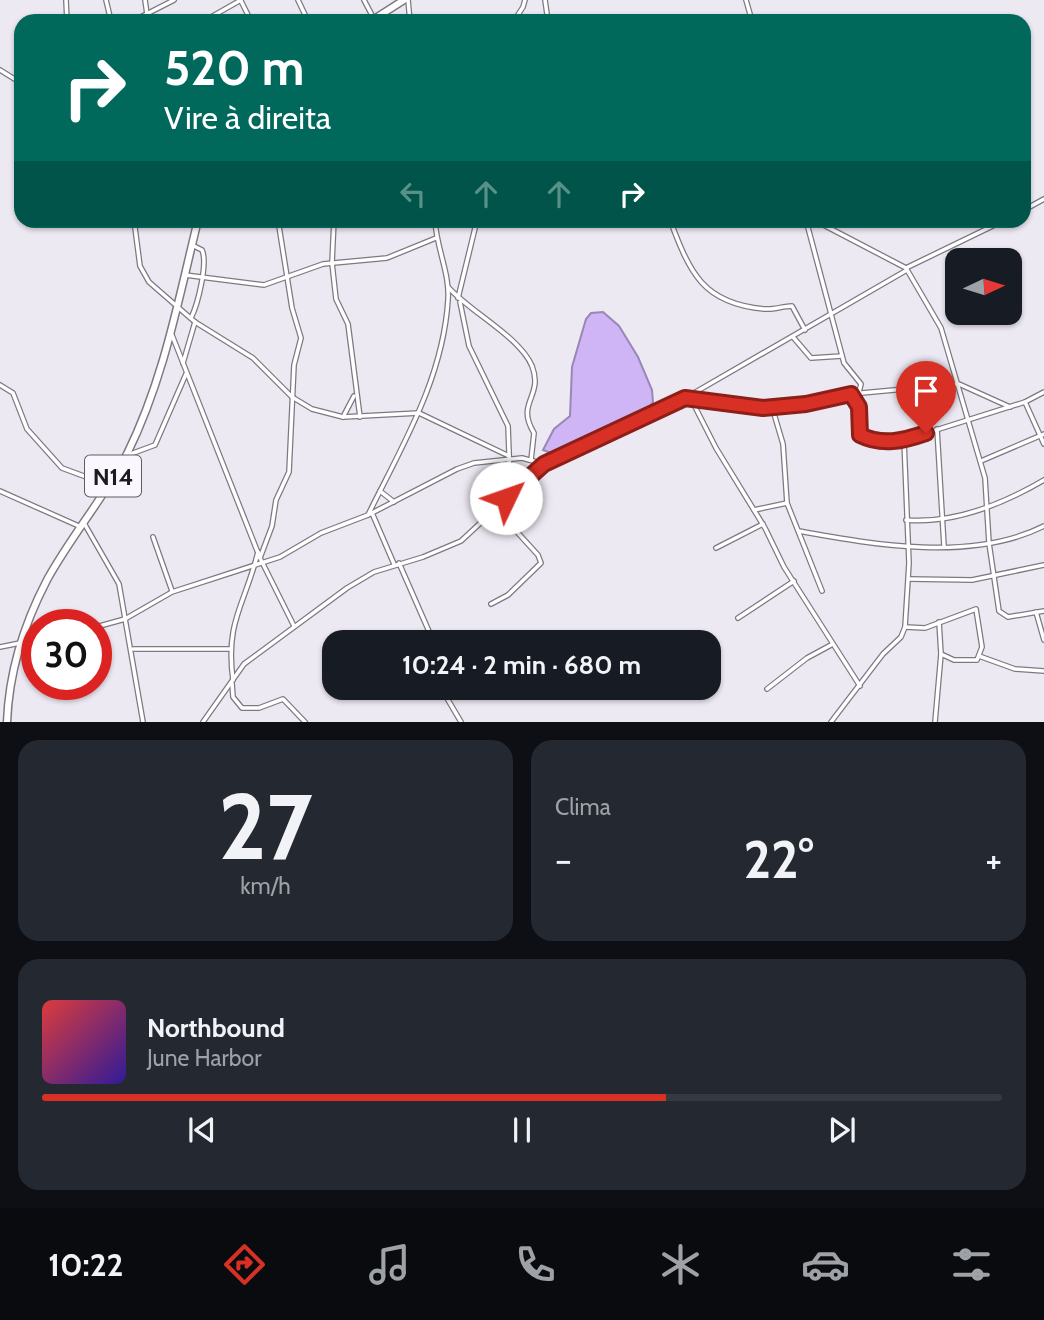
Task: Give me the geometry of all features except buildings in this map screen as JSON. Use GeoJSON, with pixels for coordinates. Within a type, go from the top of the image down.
{"type":"FeatureCollection","features":[{"type":"Feature","properties":{"kind":"main road"},"geometry":{"type":"LineString","coordinates":[[382,14],[406,0]]}},
{"type":"Feature","properties":{"kind":"main road","name":"N14"},"geometry":{"type":"LineString","coordinates":[[35,609],[48,579],[126,456],[159,377],[172,335],[196,228]]}},
{"type":"Feature","properties":{"kind":"main road","name":"N14"},"geometry":{"type":"LineString","coordinates":[[6,722],[12,674],[21,641]]}},
{"type":"Feature","properties":{"kind":"street"},"geometry":{"type":"LineString","coordinates":[[145,0],[147,14],[174,0]]}},
{"type":"Feature","properties":{"kind":"street"},"geometry":{"type":"LineString","coordinates":[[216,14],[241,0]]}},
{"type":"Feature","properties":{"kind":"street"},"geometry":{"type":"LineString","coordinates":[[135,228],[144,275],[178,309],[253,358],[292,397],[312,409],[343,417],[419,413],[509,458],[544,464]]}},
{"type":"Feature","properties":{"kind":"street"},"geometry":{"type":"LineString","coordinates":[[279,228],[286,278],[300,338],[294,365],[289,472],[276,500],[272,526],[236,612],[230,649],[233,697],[242,708],[260,708],[283,699],[305,722]]}},
{"type":"Feature","properties":{"kind":"street"},"geometry":{"type":"LineString","coordinates":[[334,228],[332,263],[336,299],[348,324],[360,417]]}},
{"type":"Feature","properties":{"kind":"street"},"geometry":{"type":"LineString","coordinates":[[370,514],[430,387],[444,334],[448,287],[435,228]]}},
{"type":"Feature","properties":{"kind":"street"},"geometry":{"type":"LineString","coordinates":[[475,228],[459,299],[469,346],[508,426],[510,478],[506,498]]}},
{"type":"Feature","properties":{"kind":"street"},"geometry":{"type":"LineString","coordinates":[[673,228],[690,269],[713,294],[737,305],[765,309],[792,306],[805,330]]}},
{"type":"Feature","properties":{"kind":"street"},"geometry":{"type":"LineString","coordinates":[[808,228],[844,363],[861,384],[857,400],[860,435],[870,440],[904,440],[1025,402],[1044,392]]}},
{"type":"Feature","properties":{"kind":"street"},"geometry":{"type":"LineString","coordinates":[[829,228],[906,269],[941,328],[981,461],[989,506],[989,543],[999,611],[1008,617],[1044,611]]}},
{"type":"Feature","properties":{"kind":"street"},"geometry":{"type":"LineString","coordinates":[[203,722],[244,664],[294,626],[347,588],[396,563],[424,557],[461,541],[544,464],[685,398],[906,269],[989,228]]}},
{"type":"Feature","properties":{"kind":"street"},"geometry":{"type":"LineString","coordinates":[[185,275],[253,286],[286,278],[307,268],[387,258],[436,238]]}},
{"type":"Feature","properties":{"kind":"street"},"geometry":{"type":"LineString","coordinates":[[183,364],[196,307],[204,253],[192,245]]}},
{"type":"Feature","properties":{"kind":"street"},"geometry":{"type":"LineString","coordinates":[[448,287],[509,339],[532,364],[536,382],[525,411],[527,424],[534,433],[531,460]]}},
{"type":"Feature","properties":{"kind":"street"},"geometry":{"type":"LineString","coordinates":[[172,335],[262,564],[294,626]]}},
{"type":"Feature","properties":{"kind":"street"},"geometry":{"type":"LineString","coordinates":[[793,337],[811,358],[842,356]]}},
{"type":"Feature","properties":{"kind":"street"},"geometry":{"type":"LineString","coordinates":[[126,456],[155,445],[186,374]]}},
{"type":"Feature","properties":{"kind":"street"},"geometry":{"type":"LineString","coordinates":[[685,398],[748,408],[772,407],[861,391],[959,384],[1010,407]]}},
{"type":"Feature","properties":{"kind":"street"},"geometry":{"type":"LineString","coordinates":[[0,385],[13,393],[27,429],[62,468],[108,485]]}},
{"type":"Feature","properties":{"kind":"street"},"geometry":{"type":"LineString","coordinates":[[343,417],[355,394]]}},
{"type":"Feature","properties":{"kind":"street"},"geometry":{"type":"LineString","coordinates":[[851,394],[857,400]]}},
{"type":"Feature","properties":{"kind":"street"},"geometry":{"type":"LineString","coordinates":[[691,399],[701,422],[763,524],[831,645],[860,686]]}},
{"type":"Feature","properties":{"kind":"street"},"geometry":{"type":"LineString","coordinates":[[1025,402],[1044,444]]}},
{"type":"Feature","properties":{"kind":"street"},"geometry":{"type":"LineString","coordinates":[[772,407],[783,444],[787,503],[822,592]]}},
{"type":"Feature","properties":{"kind":"street"},"geometry":{"type":"LineString","coordinates":[[937,429],[944,546]]}},
{"type":"Feature","properties":{"kind":"street"},"geometry":{"type":"LineString","coordinates":[[981,461],[1042,435]]}},
{"type":"Feature","properties":{"kind":"street"},"geometry":{"type":"LineString","coordinates":[[831,722],[883,654],[901,637],[905,627],[909,579],[906,548],[908,484],[904,440]]}},
{"type":"Feature","properties":{"kind":"street"},"geometry":{"type":"LineString","coordinates":[[112,623],[125,619],[172,592],[262,564],[321,533],[370,514],[457,469],[474,463],[501,462],[509,458]]}},
{"type":"Feature","properties":{"kind":"street"},"geometry":{"type":"LineString","coordinates":[[501,462],[509,472]]}},
{"type":"Feature","properties":{"kind":"street"},"geometry":{"type":"LineString","coordinates":[[510,478],[520,486]]}},
{"type":"Feature","properties":{"kind":"street"},"geometry":{"type":"LineString","coordinates":[[906,520],[943,520],[1008,501],[1044,480]]}},
{"type":"Feature","properties":{"kind":"street"},"geometry":{"type":"LineString","coordinates":[[0,491],[83,525],[113,571],[133,649],[144,722]]}},
{"type":"Feature","properties":{"kind":"street"},"geometry":{"type":"LineString","coordinates":[[380,491],[394,502]]}},
{"type":"Feature","properties":{"kind":"street"},"geometry":{"type":"LineString","coordinates":[[754,510],[787,503]]}},
{"type":"Feature","properties":{"kind":"street"},"geometry":{"type":"LineString","coordinates":[[491,604],[508,595],[541,563],[538,555],[497,510]]}},
{"type":"Feature","properties":{"kind":"street"},"geometry":{"type":"LineString","coordinates":[[370,514],[428,630]]}},
{"type":"Feature","properties":{"kind":"street"},"geometry":{"type":"LineString","coordinates":[[716,548],[763,524]]}},
{"type":"Feature","properties":{"kind":"street"},"geometry":{"type":"LineString","coordinates":[[799,531],[906,548],[1011,540],[1044,526]]}},
{"type":"Feature","properties":{"kind":"street"},"geometry":{"type":"LineString","coordinates":[[153,537],[172,592]]}},
{"type":"Feature","properties":{"kind":"street"},"geometry":{"type":"LineString","coordinates":[[909,579],[996,578],[1044,565]]}},
{"type":"Feature","properties":{"kind":"street"},"geometry":{"type":"LineString","coordinates":[[738,618],[794,581]]}},
{"type":"Feature","properties":{"kind":"street"},"geometry":{"type":"LineString","coordinates":[[905,627],[925,628],[976,609],[981,632],[979,656]]}},
{"type":"Feature","properties":{"kind":"street"},"geometry":{"type":"LineString","coordinates":[[1035,612],[1044,640]]}},
{"type":"Feature","properties":{"kind":"street"},"geometry":{"type":"LineString","coordinates":[[935,722],[941,653],[939,622]]}},
{"type":"Feature","properties":{"kind":"street"},"geometry":{"type":"LineString","coordinates":[[0,647],[21,641]]}},
{"type":"Feature","properties":{"kind":"street"},"geometry":{"type":"LineString","coordinates":[[767,689],[807,658],[831,645]]}},
{"type":"Feature","properties":{"kind":"street"},"geometry":{"type":"LineString","coordinates":[[133,649],[230,649]]}},
{"type":"Feature","properties":{"kind":"street"},"geometry":{"type":"LineString","coordinates":[[941,653],[963,662],[979,656],[1013,669],[1044,671]]}},
{"type":"Feature","properties":{"kind":"street"},"geometry":{"type":"LineString","coordinates":[[448,700],[461,722]]}},
{"type":"Feature","properties":{"kind":"shaded area"},"geometry":{"type":"Polygon","coordinates":[[[603,312],[619,326],[638,357],[652,390],[653,402],[647,411],[634,420],[556,455],[543,450],[554,429],[570,416],[572,367],[586,319],[591,313],[603,312]]]}},
{"type":"Feature","properties":{"kind":"route"},"geometry":{"type":"LineString","coordinates":[[506,498],[544,464],[685,398],[763,408],[806,404],[851,394],[859,407],[860,435],[870,440],[898,442],[926,433]]}}]}
